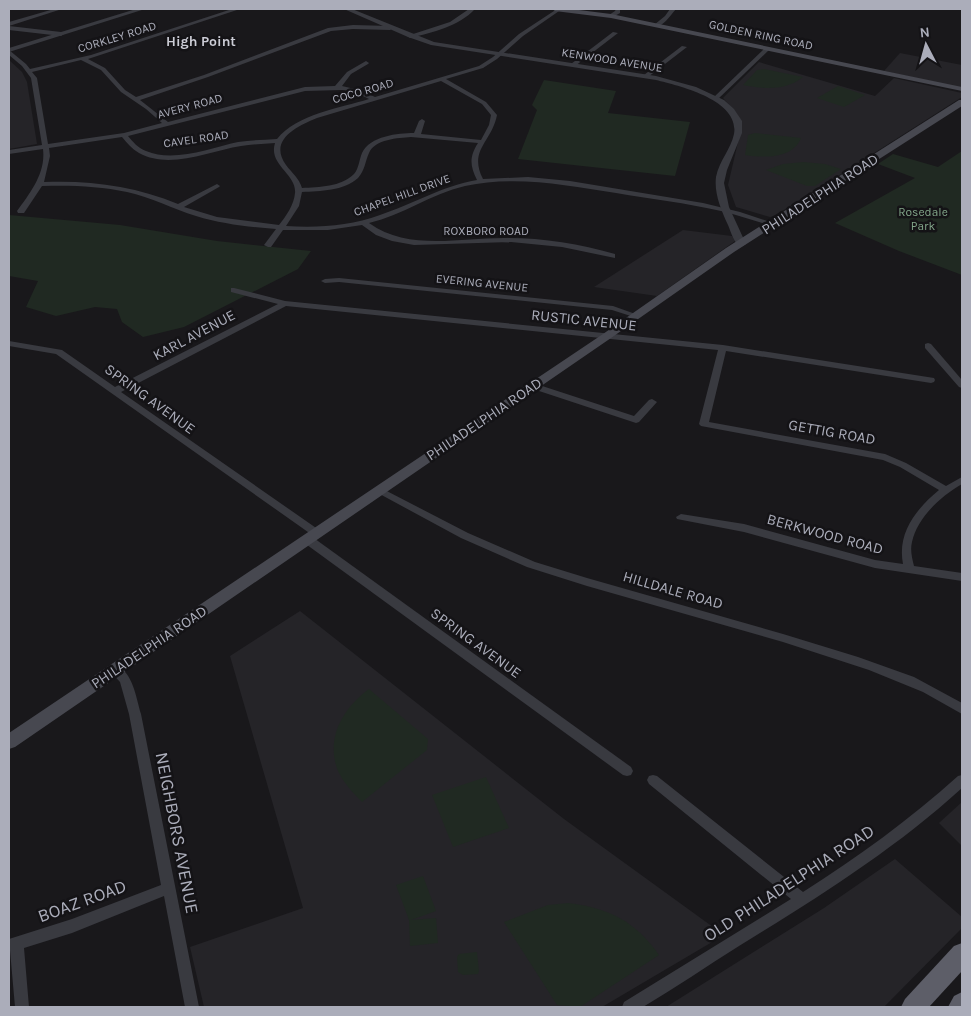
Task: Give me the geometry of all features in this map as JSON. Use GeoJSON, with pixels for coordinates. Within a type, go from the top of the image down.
{"type":"FeatureCollection","features":[{"type":"Feature","properties":{"kind":"highway"},"geometry":{"type":"LineString","coordinates":[[913,1007],[962,954]]}},
{"type":"Feature","properties":{"kind":"main road","name":"GOLDEN RING ROAD"},"geometry":{"type":"LineString","coordinates":[[555,9],[612,16],[962,89]]}},
{"type":"Feature","properties":{"kind":"main road","name":"PHILADELPHIA ROAD"},"geometry":{"type":"LineString","coordinates":[[9,742],[741,244],[962,102]]}},
{"type":"Feature","properties":{"kind":"street"},"geometry":{"type":"LineString","coordinates":[[9,24],[59,9]]}},
{"type":"Feature","properties":{"kind":"street"},"geometry":{"type":"LineString","coordinates":[[22,211],[40,184],[47,161],[46,147],[34,78],[9,51],[142,9]]}},
{"type":"Feature","properties":{"kind":"street","name":"CORKLEY ROAD"},"geometry":{"type":"LineString","coordinates":[[29,71],[83,59],[237,9]]}},
{"type":"Feature","properties":{"kind":"street","name":"KENWOOD AVENUE"},"geometry":{"type":"LineString","coordinates":[[347,9],[410,36],[442,46],[646,76],[684,85],[716,98],[731,112],[738,125],[737,134],[725,162],[720,180],[727,210],[741,244]]}},
{"type":"Feature","properties":{"kind":"street"},"geometry":{"type":"LineString","coordinates":[[410,36],[459,20],[467,16],[472,9]]}},
{"type":"Feature","properties":{"kind":"street","name":"COCO ROAD"},"geometry":{"type":"LineString","coordinates":[[279,141],[288,130],[302,122],[482,67],[522,35],[560,9]]}},
{"type":"Feature","properties":{"kind":"street"},"geometry":{"type":"LineString","coordinates":[[612,16],[618,12],[618,9]]}},
{"type":"Feature","properties":{"kind":"street"},"geometry":{"type":"LineString","coordinates":[[656,26],[667,18],[673,9]]}},
{"type":"Feature","properties":{"kind":"street"},"geometry":{"type":"LineString","coordinates":[[136,99],[206,76],[330,29],[353,26],[390,28]]}},
{"type":"Feature","properties":{"kind":"street"},"geometry":{"type":"LineString","coordinates":[[9,28],[61,34]]}},
{"type":"Feature","properties":{"kind":"street"},"geometry":{"type":"LineString","coordinates":[[573,65],[615,33]]}},
{"type":"Feature","properties":{"kind":"street"},"geometry":{"type":"LineString","coordinates":[[646,76],[684,47]]}},
{"type":"Feature","properties":{"kind":"street"},"geometry":{"type":"LineString","coordinates":[[716,98],[767,49]]}},
{"type":"Feature","properties":{"kind":"street"},"geometry":{"type":"LineString","coordinates":[[83,59],[103,69],[123,91],[167,124]]}},
{"type":"Feature","properties":{"kind":"street"},"geometry":{"type":"LineString","coordinates":[[337,88],[349,73],[366,63]]}},
{"type":"Feature","properties":{"kind":"street"},"geometry":{"type":"LineString","coordinates":[[443,80],[484,103],[492,110],[494,119],[473,157],[472,165],[480,181]]}},
{"type":"Feature","properties":{"kind":"street","name":"AVERY ROAD"},"geometry":{"type":"LineString","coordinates":[[9,152],[124,135],[296,90],[337,88],[357,91],[375,99]]}},
{"type":"Feature","properties":{"kind":"street"},"geometry":{"type":"LineString","coordinates":[[417,135],[422,121]]}},
{"type":"Feature","properties":{"kind":"street","name":"CAVEL ROAD"},"geometry":{"type":"LineString","coordinates":[[124,135],[137,149],[158,156],[184,155],[246,143],[279,141]]}},
{"type":"Feature","properties":{"kind":"street"},"geometry":{"type":"LineString","coordinates":[[299,190],[323,188],[346,181],[358,173],[365,151],[374,143],[396,137],[417,135],[482,142]]}},
{"type":"Feature","properties":{"kind":"street"},"geometry":{"type":"LineString","coordinates":[[268,245],[297,202],[299,190],[280,159],[277,150],[279,141]]}},
{"type":"Feature","properties":{"kind":"street","name":"CHAPEL HILL DRIVE"},"geometry":{"type":"LineString","coordinates":[[40,184],[82,184],[116,188],[145,194],[217,219],[281,227],[324,228],[364,223],[391,214],[448,189],[480,181],[507,178],[546,179],[727,210],[747,214],[772,224]]}},
{"type":"Feature","properties":{"kind":"street"},"geometry":{"type":"LineString","coordinates":[[178,207],[217,186]]}},
{"type":"Feature","properties":{"kind":"street","name":"ROXBORO ROAD"},"geometry":{"type":"LineString","coordinates":[[364,223],[380,235],[392,240],[428,242],[511,240],[589,249],[612,256]]}},
{"type":"Feature","properties":{"kind":"street","name":"EVERING AVENUE"},"geometry":{"type":"LineString","coordinates":[[325,280],[358,281],[613,308],[637,316]]}},
{"type":"Feature","properties":{"kind":"street","name":"RUSTIC AVENUE"},"geometry":{"type":"LineString","coordinates":[[234,290],[285,303],[723,348],[931,380]]}},
{"type":"Feature","properties":{"kind":"street","name":"KARL AVENUE"},"geometry":{"type":"LineString","coordinates":[[115,391],[285,303]]}},
{"type":"Feature","properties":{"kind":"street","name":"SPRING AVENUE"},"geometry":{"type":"LineString","coordinates":[[9,344],[61,354],[115,391],[627,771]]}},
{"type":"Feature","properties":{"kind":"street"},"geometry":{"type":"LineString","coordinates":[[928,346],[962,385]]}},
{"type":"Feature","properties":{"kind":"street","name":"GETTIG ROAD"},"geometry":{"type":"LineString","coordinates":[[723,348],[704,424],[884,457],[903,465],[946,490]]}},
{"type":"Feature","properties":{"kind":"street"},"geometry":{"type":"LineString","coordinates":[[533,386],[636,420],[652,402]]}},
{"type":"Feature","properties":{"kind":"street"},"geometry":{"type":"LineString","coordinates":[[909,569],[906,554],[910,534],[932,502],[962,480]]}},
{"type":"Feature","properties":{"kind":"street","name":"HILLDALE ROAD"},"geometry":{"type":"LineString","coordinates":[[379,490],[457,532],[535,566],[690,610],[880,669],[924,686],[962,709]]}},
{"type":"Feature","properties":{"kind":"street","name":"BERKWOOD ROAD"},"geometry":{"type":"LineString","coordinates":[[681,517],[744,528],[854,559],[962,577]]}},
{"type":"Feature","properties":{"kind":"street","name":"NEIGHBORS AVENUE"},"geometry":{"type":"LineString","coordinates":[[115,670],[125,680],[130,691],[192,1007]]}},
{"type":"Feature","properties":{"kind":"street"},"geometry":{"type":"LineString","coordinates":[[653,780],[803,900]]}},
{"type":"Feature","properties":{"kind":"street","name":"OLD PHILADELPHIA ROAD"},"geometry":{"type":"LineString","coordinates":[[629,1007],[803,900],[872,853],[938,803],[962,780]]}},
{"type":"Feature","properties":{"kind":"street","name":"BOAZ ROAD"},"geometry":{"type":"LineString","coordinates":[[13,945],[72,926],[169,888]]}},
{"type":"Feature","properties":{"kind":"street"},"geometry":{"type":"LineString","coordinates":[[13,945],[22,1007]]}},
{"type":"Feature","properties":{"kind":"shaded area"},"geometry":{"type":"Polygon","coordinates":[[[900,53],[962,65],[962,88],[884,71],[900,53]]]}},
{"type":"Feature","properties":{"kind":"shaded area"},"geometry":{"type":"Polygon","coordinates":[[[9,60],[22,72],[27,82],[37,144],[9,149],[9,60]]]}},
{"type":"Feature","properties":{"kind":"shaded area"},"geometry":{"type":"Polygon","coordinates":[[[759,62],[875,96],[894,78],[962,93],[962,97],[813,192],[770,217],[736,207],[728,185],[742,125],[737,114],[723,98],[759,62]]]}},
{"type":"Feature","properties":{"kind":"shaded area"},"geometry":{"type":"Polygon","coordinates":[[[683,230],[732,236],[735,241],[657,296],[594,287],[683,230]]]}},
{"type":"Feature","properties":{"kind":"shaded area"},"geometry":{"type":"Polygon","coordinates":[[[300,611],[564,819],[724,935],[602,1007],[204,1007],[190,947],[303,908],[230,656],[300,611]]]}},
{"type":"Feature","properties":{"kind":"shaded area"},"geometry":{"type":"Polygon","coordinates":[[[962,802],[962,846],[939,823],[962,802]]]}},
{"type":"Feature","properties":{"kind":"shaded area"},"geometry":{"type":"Polygon","coordinates":[[[895,859],[962,917],[962,928],[884,1007],[666,1007],[824,908],[895,859]]]}},
{"type":"Feature","properties":{"kind":"green space"},"geometry":{"type":"Polygon","coordinates":[[[764,69],[803,77],[796,82],[782,87],[766,88],[743,85],[757,70],[764,69]]]}},
{"type":"Feature","properties":{"kind":"green space"},"geometry":{"type":"Polygon","coordinates":[[[544,80],[616,91],[608,113],[690,122],[675,176],[518,159],[537,110],[532,105],[544,80]]]}},
{"type":"Feature","properties":{"kind":"green space"},"geometry":{"type":"Polygon","coordinates":[[[838,86],[865,95],[844,107],[817,98],[838,86]]]}},
{"type":"Feature","properties":{"kind":"green space"},"geometry":{"type":"Polygon","coordinates":[[[755,133],[801,138],[792,150],[777,156],[745,155],[748,135],[755,133]]]}},
{"type":"Feature","properties":{"kind":"green space","name":"Rosedale Park"},"geometry":{"type":"Polygon","coordinates":[[[962,151],[962,275],[899,251],[835,223],[915,178],[878,164],[893,154],[938,167],[962,151]]]}},
{"type":"Feature","properties":{"kind":"green space"},"geometry":{"type":"Polygon","coordinates":[[[803,162],[825,164],[841,169],[815,186],[807,186],[766,170],[783,164],[803,162]]]}},
{"type":"Feature","properties":{"kind":"green space"},"geometry":{"type":"Polygon","coordinates":[[[9,215],[120,225],[217,241],[311,251],[298,269],[184,327],[143,337],[122,322],[117,309],[95,307],[56,316],[26,307],[38,281],[9,276],[9,215]]]}},
{"type":"Feature","properties":{"kind":"green space"},"geometry":{"type":"Polygon","coordinates":[[[369,689],[428,739],[427,750],[362,802],[340,775],[335,759],[334,747],[335,736],[344,715],[351,705],[369,689]]]}},
{"type":"Feature","properties":{"kind":"green space"},"geometry":{"type":"Polygon","coordinates":[[[486,777],[509,828],[453,847],[432,795],[486,777]]]}},
{"type":"Feature","properties":{"kind":"green space"},"geometry":{"type":"Polygon","coordinates":[[[423,876],[436,911],[411,920],[436,918],[438,943],[410,946],[409,920],[396,885],[423,876]]]}},
{"type":"Feature","properties":{"kind":"green space"},"geometry":{"type":"Polygon","coordinates":[[[568,903],[596,908],[620,918],[640,933],[659,955],[580,1007],[557,1005],[504,922],[548,905],[568,903]]]}},
{"type":"Feature","properties":{"kind":"green space"},"geometry":{"type":"Polygon","coordinates":[[[477,952],[478,974],[463,975],[458,972],[457,957],[459,954],[477,952]]]}},
{"type":"Feature","properties":{"kind":"district","name":"High Point"},"geometry":{"type":"Point","coordinates":[201,41]}}]}
